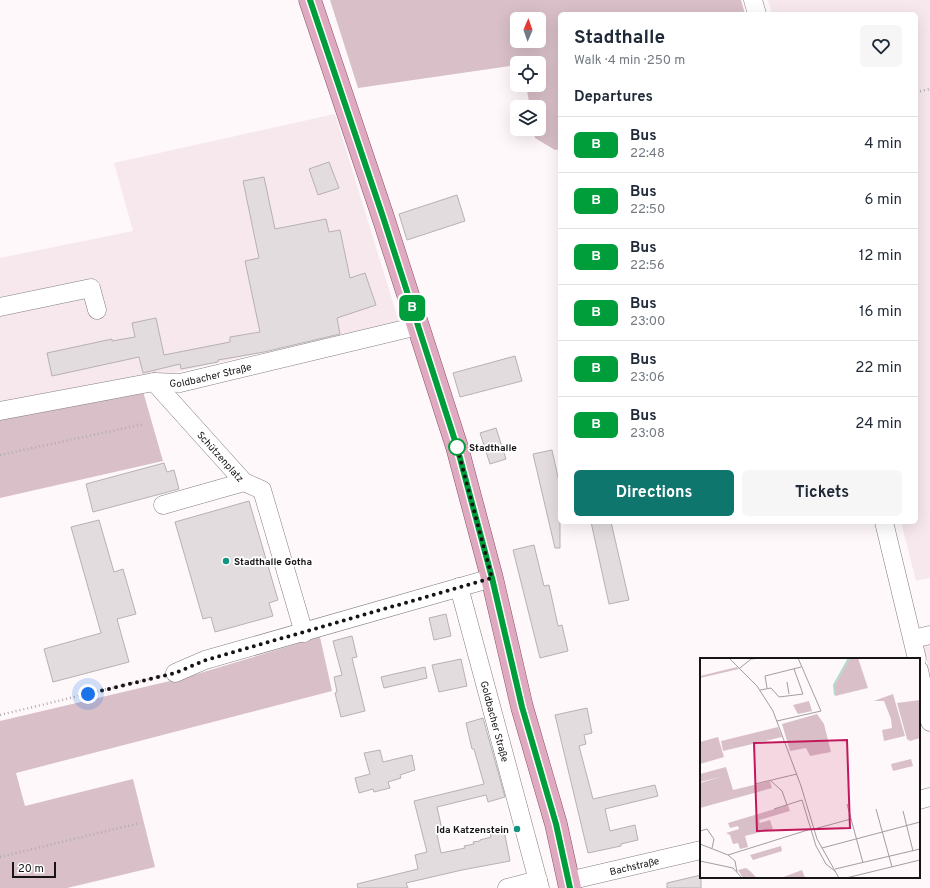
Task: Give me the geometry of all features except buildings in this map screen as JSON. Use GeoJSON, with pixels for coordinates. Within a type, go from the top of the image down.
{"type":"FeatureCollection","features":[{"type":"Feature","properties":{"kind":"main road"},"geometry":{"type":"LineString","coordinates":[[310,0],[457,447],[492,578],[522,707],[556,824],[569,884]]}},
{"type":"Feature","properties":{"kind":"street"},"geometry":{"type":"LineString","coordinates":[[753,0],[756,12]]}},
{"type":"Feature","properties":{"kind":"street"},"geometry":{"type":"LineString","coordinates":[[0,308],[91,288],[97,310]]}},
{"type":"Feature","properties":{"kind":"street","name":"Goldbacher Straße"},"geometry":{"type":"LineString","coordinates":[[0,411],[154,382],[180,383],[418,326]]}},
{"type":"Feature","properties":{"kind":"street","name":"Schützenplatz"},"geometry":{"type":"LineString","coordinates":[[154,382],[244,482],[262,490],[304,633]]}},
{"type":"Feature","properties":{"kind":"street"},"geometry":{"type":"LineString","coordinates":[[163,504],[244,482]]}},
{"type":"Feature","properties":{"kind":"street"},"geometry":{"type":"LineString","coordinates":[[884,524],[917,658]]}},
{"type":"Feature","properties":{"kind":"street"},"geometry":{"type":"LineString","coordinates":[[175,673],[206,660],[492,578]]}},
{"type":"Feature","properties":{"kind":"street","name":"Goldbacher Straße"},"geometry":{"type":"LineString","coordinates":[[459,587],[539,884]]}},
{"type":"Feature","properties":{"kind":"street"},"geometry":{"type":"LineString","coordinates":[[913,639],[930,635]]}},
{"type":"Feature","properties":{"kind":"street"},"geometry":{"type":"LineString","coordinates":[[920,675],[930,722]]}},
{"type":"Feature","properties":{"kind":"street"},"geometry":{"type":"LineString","coordinates":[[920,800],[930,797]]}},
{"type":"Feature","properties":{"kind":"street","name":"Bachstraße"},"geometry":{"type":"LineString","coordinates":[[569,884],[700,850]]}},
{"type":"Feature","properties":{"kind":"street"},"geometry":{"type":"LineString","coordinates":[[507,888],[539,884]]}},
{"type":"Feature","properties":{"kind":"path"},"geometry":{"type":"LineString","coordinates":[[918,92],[930,89]]}},
{"type":"Feature","properties":{"kind":"path"},"geometry":{"type":"LineString","coordinates":[[0,455],[144,424]]}},
{"type":"Feature","properties":{"kind":"path"},"geometry":{"type":"LineString","coordinates":[[0,714],[175,673]]}},
{"type":"Feature","properties":{"kind":"path"},"geometry":{"type":"LineString","coordinates":[[0,857],[140,823]]}},
{"type":"Feature","properties":{"kind":"shaded area"},"geometry":{"type":"Polygon","coordinates":[[[330,0],[741,0],[744,12],[558,12],[558,149],[555,150],[535,138],[535,136],[546,136],[546,100],[529,100],[527,92],[546,92],[546,56],[510,56],[510,66],[358,88],[330,0]]]}},
{"type":"Feature","properties":{"kind":"shaded area"},"geometry":{"type":"Polygon","coordinates":[[[768,0],[930,0],[930,578],[916,581],[902,524],[918,524],[918,12],[771,12],[768,0]]]}},
{"type":"Feature","properties":{"kind":"shaded area"},"geometry":{"type":"Polygon","coordinates":[[[335,114],[399,322],[141,380],[0,416],[0,258],[133,231],[114,163],[335,114]]]}},
{"type":"Feature","properties":{"kind":"shaded area"},"geometry":{"type":"Polygon","coordinates":[[[142,388],[163,461],[0,498],[0,416],[142,388]]]}},
{"type":"Feature","properties":{"kind":"shaded area"},"geometry":{"type":"Polygon","coordinates":[[[320,637],[332,691],[16,773],[25,806],[133,779],[155,867],[67,888],[0,888],[0,721],[187,677],[320,637]]]}},
{"type":"Feature","properties":{"kind":"shaded area"},"geometry":{"type":"Polygon","coordinates":[[[930,642],[930,674],[923,644],[930,642]]]}},
{"type":"Feature","properties":{"kind":"bus line","name":"B"},"geometry":{"type":"LineString","coordinates":[[310,0],[383,217],[457,447],[492,578],[522,707],[556,824],[570,888]]}},
{"type":"Feature","properties":{"kind":"place","name":"Stadthalle"},"geometry":{"type":"Point","coordinates":[457,447]}},
{"type":"Feature","properties":{"kind":"place","name":"Stadthalle Gotha"},"geometry":{"type":"Point","coordinates":[226,561]}},
{"type":"Feature","properties":{"kind":"place","name":"Ida Katzenstein"},"geometry":{"type":"Point","coordinates":[517,829]}},
{"type":"Feature","properties":{"kind":"route"},"geometry":{"type":"LineString","coordinates":[[88,694],[175,673],[206,660],[492,578],[457,447]]}}]}
